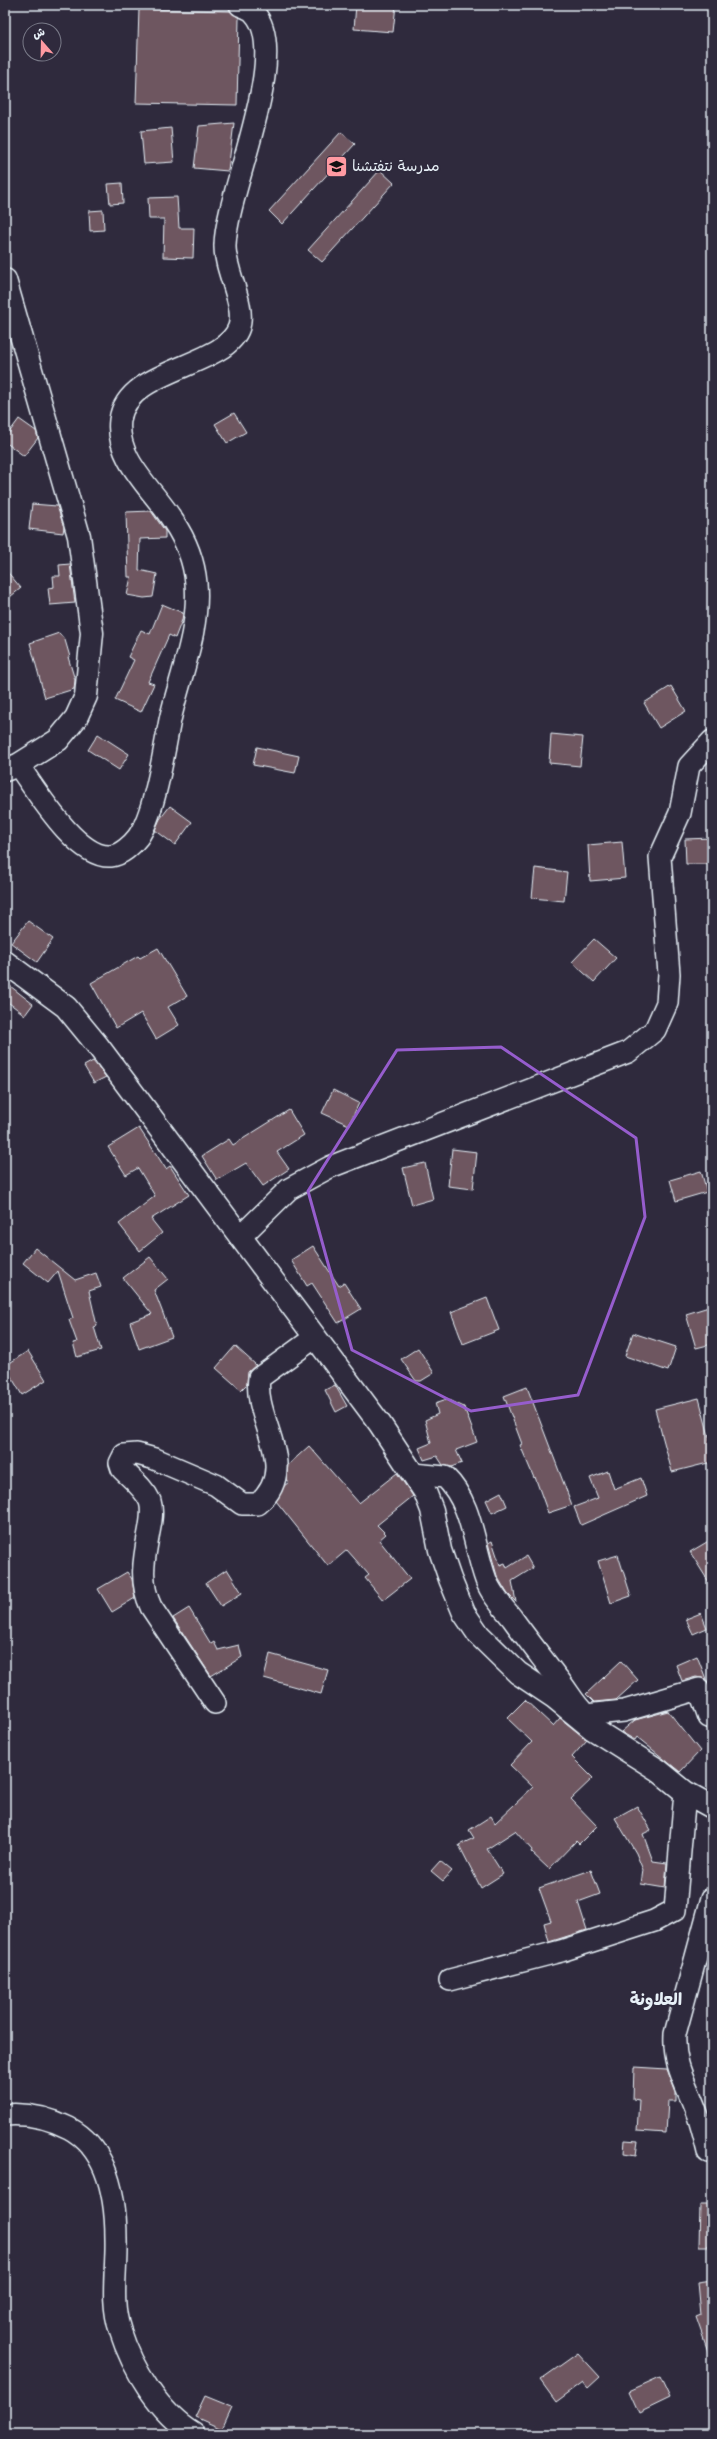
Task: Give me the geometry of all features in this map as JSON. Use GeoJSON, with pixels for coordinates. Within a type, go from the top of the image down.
{"type":"FeatureCollection","features":[{"type":"Feature","properties":{"kind":"street"},"geometry":{"type":"LineString","coordinates":[[5,280],[79,536],[92,633],[86,696],[76,718],[58,740],[12,768],[78,843],[95,852],[111,856],[128,849],[139,837],[147,817],[187,657],[195,612],[196,583],[188,549],[173,520],[126,454],[120,439],[120,419],[131,398],[142,388],[155,379],[218,349],[231,339],[239,327],[239,310],[227,263],[225,246],[228,222],[259,106],[264,74],[266,40],[262,24],[251,7]]}},
{"type":"Feature","properties":{"kind":"street"},"geometry":{"type":"LineString","coordinates":[[240,1237],[289,1189],[330,1167],[628,1052],[654,1030],[667,1003],[669,974],[660,857],[680,813],[689,766],[712,741]]}},
{"type":"Feature","properties":{"kind":"street"},"geometry":{"type":"LineString","coordinates":[[5,962],[66,1007],[98,1046],[314,1338],[380,1424],[425,1492],[432,1510],[440,1550],[450,1579],[464,1613],[478,1635],[518,1673],[554,1697],[593,1729],[658,1770],[685,1792],[712,1807]]}},
{"type":"Feature","properties":{"kind":"street"},"geometry":{"type":"LineString","coordinates":[[215,1703],[151,1607],[145,1593],[143,1577],[152,1515],[150,1503],[146,1494],[122,1469],[120,1463],[124,1455],[129,1453],[155,1458],[203,1478],[242,1504],[258,1504],[268,1496],[275,1480],[271,1434],[259,1400],[258,1378],[314,1338]]}},
{"type":"Feature","properties":{"kind":"street"},"geometry":{"type":"LineString","coordinates":[[414,1474],[446,1477],[454,1485],[461,1497],[470,1522],[487,1582],[497,1599],[561,1683],[574,1704],[586,1715],[624,1711],[699,1689],[709,1717],[712,1718]]}},
{"type":"Feature","properties":{"kind":"street"},"geometry":{"type":"LineString","coordinates":[[450,1980],[482,1974],[562,1951],[654,1921],[674,1910],[685,1792]]}},
{"type":"Feature","properties":{"kind":"street"},"geometry":{"type":"LineString","coordinates":[[708,2152],[699,2116],[677,2065],[674,2052],[675,2034],[712,1898]]}},
{"type":"Feature","properties":{"kind":"street"},"geometry":{"type":"LineString","coordinates":[[5,2115],[50,2118],[81,2135],[97,2154],[108,2179],[114,2202],[116,2239],[114,2282],[119,2329],[135,2365],[155,2397],[184,2428],[194,2434]]}},
{"type":"Feature","properties":{"kind":"highlighted area"},"geometry":{"type":"Polygon","coordinates":[[[501,1047],[636,1138],[645,1217],[578,1395],[471,1411],[352,1350],[308,1191],[397,1050],[501,1047]]]}},
{"type":"Feature","properties":{"kind":"building"},"geometry":{"type":"Polygon","coordinates":[[[356,5],[396,5],[393,32],[354,29],[356,5]]]}},
{"type":"Feature","properties":{"kind":"building"},"geometry":{"type":"Polygon","coordinates":[[[139,9],[230,11],[239,18],[237,105],[136,103],[139,9]]]}},
{"type":"Feature","properties":{"kind":"building"},"geometry":{"type":"Polygon","coordinates":[[[234,123],[228,171],[194,168],[199,126],[234,123]]]}},
{"type":"Feature","properties":{"kind":"building"},"geometry":{"type":"Polygon","coordinates":[[[171,128],[174,162],[144,164],[141,131],[171,128]]]}},
{"type":"Feature","properties":{"kind":"building"},"geometry":{"type":"Polygon","coordinates":[[[341,132],[355,144],[282,224],[269,211],[341,132]]]}},
{"type":"Feature","properties":{"kind":"building"},"geometry":{"type":"Polygon","coordinates":[[[380,170],[394,183],[322,262],[308,250],[380,170]]]}},
{"type":"Feature","properties":{"kind":"building"},"geometry":{"type":"Polygon","coordinates":[[[122,183],[123,203],[110,204],[108,184],[122,183]]]}},
{"type":"Feature","properties":{"kind":"building"},"geometry":{"type":"Polygon","coordinates":[[[177,197],[179,228],[194,228],[193,258],[163,257],[164,219],[149,219],[148,198],[177,197]]]}},
{"type":"Feature","properties":{"kind":"building"},"geometry":{"type":"Polygon","coordinates":[[[103,210],[104,230],[90,231],[89,211],[103,210]]]}},
{"type":"Feature","properties":{"kind":"building"},"geometry":{"type":"Polygon","coordinates":[[[234,413],[246,432],[227,443],[215,424],[234,413]]]}},
{"type":"Feature","properties":{"kind":"building"},"geometry":{"type":"Polygon","coordinates":[[[19,419],[36,431],[38,438],[24,456],[5,442],[5,438],[19,419]]]}},
{"type":"Feature","properties":{"kind":"building"},"geometry":{"type":"Polygon","coordinates":[[[32,504],[57,506],[64,527],[63,533],[29,529],[32,504]]]}},
{"type":"Feature","properties":{"kind":"building"},"geometry":{"type":"Polygon","coordinates":[[[151,511],[165,531],[165,538],[140,539],[139,570],[157,574],[153,597],[144,598],[127,595],[131,577],[128,577],[126,512],[151,511]]]}},
{"type":"Feature","properties":{"kind":"building"},"geometry":{"type":"Polygon","coordinates":[[[70,564],[75,603],[50,605],[48,588],[54,587],[53,576],[60,576],[59,565],[70,564]]]}},
{"type":"Feature","properties":{"kind":"building"},"geometry":{"type":"Polygon","coordinates":[[[5,569],[21,588],[5,601],[5,569]]]}},
{"type":"Feature","properties":{"kind":"building"},"geometry":{"type":"Polygon","coordinates":[[[162,604],[183,613],[182,620],[175,638],[169,635],[148,682],[154,684],[141,712],[115,700],[134,660],[128,657],[141,630],[150,634],[162,604]]]}},
{"type":"Feature","properties":{"kind":"building"},"geometry":{"type":"Polygon","coordinates":[[[59,633],[65,640],[70,657],[68,657],[75,680],[74,689],[45,698],[30,643],[59,633]]]}},
{"type":"Feature","properties":{"kind":"building"},"geometry":{"type":"Polygon","coordinates":[[[671,686],[686,711],[659,728],[644,703],[671,686]]]}},
{"type":"Feature","properties":{"kind":"building"},"geometry":{"type":"Polygon","coordinates":[[[98,734],[129,754],[119,770],[88,750],[98,734]]]}},
{"type":"Feature","properties":{"kind":"building"},"geometry":{"type":"Polygon","coordinates":[[[551,734],[583,737],[580,766],[549,763],[551,734]]]}},
{"type":"Feature","properties":{"kind":"building"},"geometry":{"type":"Polygon","coordinates":[[[257,747],[299,756],[295,773],[253,765],[257,747]]]}},
{"type":"Feature","properties":{"kind":"building"},"geometry":{"type":"Polygon","coordinates":[[[170,806],[192,822],[175,845],[155,830],[160,819],[170,806]]]}},
{"type":"Feature","properties":{"kind":"building"},"geometry":{"type":"Polygon","coordinates":[[[712,838],[712,864],[686,864],[685,839],[712,838]]]}},
{"type":"Feature","properties":{"kind":"building"},"geometry":{"type":"Polygon","coordinates":[[[622,842],[625,878],[590,881],[588,845],[622,842]]]}},
{"type":"Feature","properties":{"kind":"building"},"geometry":{"type":"Polygon","coordinates":[[[535,868],[567,872],[564,901],[532,898],[535,868]]]}},
{"type":"Feature","properties":{"kind":"building"},"geometry":{"type":"Polygon","coordinates":[[[28,921],[53,939],[37,962],[11,943],[28,921]]]}},
{"type":"Feature","properties":{"kind":"building"},"geometry":{"type":"Polygon","coordinates":[[[594,939],[616,958],[594,982],[572,962],[594,939]]]}},
{"type":"Feature","properties":{"kind":"building"},"geometry":{"type":"Polygon","coordinates":[[[158,948],[187,996],[168,1007],[179,1025],[156,1039],[141,1013],[116,1028],[91,983],[138,956],[140,958],[158,948]]]}},
{"type":"Feature","properties":{"kind":"building"},"geometry":{"type":"Polygon","coordinates":[[[5,982],[33,1004],[25,1015],[5,1000],[5,982]]]}},
{"type":"Feature","properties":{"kind":"building"},"geometry":{"type":"Polygon","coordinates":[[[93,1061],[106,1077],[94,1083],[84,1066],[93,1061]]]}},
{"type":"Feature","properties":{"kind":"building"},"geometry":{"type":"Polygon","coordinates":[[[333,1090],[359,1103],[349,1125],[322,1113],[333,1090]]]}},
{"type":"Feature","properties":{"kind":"building"},"geometry":{"type":"Polygon","coordinates":[[[289,1110],[304,1135],[277,1152],[289,1169],[263,1186],[246,1163],[217,1180],[202,1156],[229,1139],[233,1145],[289,1110]]]}},
{"type":"Feature","properties":{"kind":"building"},"geometry":{"type":"Polygon","coordinates":[[[139,1128],[166,1169],[170,1166],[189,1195],[151,1219],[162,1233],[140,1251],[119,1224],[155,1196],[138,1168],[126,1175],[108,1147],[139,1128]]]}},
{"type":"Feature","properties":{"kind":"building"},"geometry":{"type":"Polygon","coordinates":[[[452,1149],[477,1152],[473,1189],[448,1186],[452,1149]]]}},
{"type":"Feature","properties":{"kind":"building"},"geometry":{"type":"Polygon","coordinates":[[[425,1163],[433,1199],[412,1205],[403,1168],[425,1163]]]}},
{"type":"Feature","properties":{"kind":"building"},"geometry":{"type":"Polygon","coordinates":[[[701,1171],[707,1192],[676,1201],[670,1180],[701,1171]]]}},
{"type":"Feature","properties":{"kind":"building"},"geometry":{"type":"Polygon","coordinates":[[[313,1246],[339,1286],[344,1283],[361,1309],[338,1323],[312,1283],[307,1286],[291,1260],[313,1246]]]}},
{"type":"Feature","properties":{"kind":"building"},"geometry":{"type":"Polygon","coordinates":[[[35,1248],[75,1280],[96,1273],[101,1287],[89,1291],[97,1326],[94,1327],[101,1350],[77,1357],[73,1343],[77,1342],[69,1320],[73,1318],[58,1271],[48,1283],[23,1263],[35,1248]]]}},
{"type":"Feature","properties":{"kind":"building"},"geometry":{"type":"Polygon","coordinates":[[[150,1257],[168,1279],[154,1290],[172,1337],[139,1349],[130,1322],[152,1314],[123,1278],[150,1257]]]}},
{"type":"Feature","properties":{"kind":"building"},"geometry":{"type":"Polygon","coordinates":[[[487,1298],[499,1330],[463,1344],[451,1312],[487,1298]]]}},
{"type":"Feature","properties":{"kind":"building"},"geometry":{"type":"Polygon","coordinates":[[[712,1306],[712,1344],[696,1348],[686,1314],[712,1306]]]}},
{"type":"Feature","properties":{"kind":"building"},"geometry":{"type":"Polygon","coordinates":[[[633,1333],[676,1347],[668,1371],[625,1356],[633,1333]]]}},
{"type":"Feature","properties":{"kind":"building"},"geometry":{"type":"Polygon","coordinates":[[[235,1346],[256,1365],[248,1372],[247,1384],[241,1390],[216,1368],[235,1346]]]}},
{"type":"Feature","properties":{"kind":"building"},"geometry":{"type":"Polygon","coordinates":[[[418,1348],[434,1373],[421,1381],[416,1381],[401,1359],[418,1348]]]}},
{"type":"Feature","properties":{"kind":"building"},"geometry":{"type":"Polygon","coordinates":[[[28,1351],[46,1380],[22,1395],[5,1366],[28,1351]]]}},
{"type":"Feature","properties":{"kind":"building"},"geometry":{"type":"Polygon","coordinates":[[[335,1385],[347,1406],[336,1412],[325,1390],[335,1385]]]}},
{"type":"Feature","properties":{"kind":"building"},"geometry":{"type":"Polygon","coordinates":[[[527,1387],[572,1505],[548,1513],[535,1477],[534,1478],[520,1445],[522,1444],[504,1396],[527,1387]]]}},
{"type":"Feature","properties":{"kind":"building"},"geometry":{"type":"Polygon","coordinates":[[[699,1398],[712,1448],[712,1462],[672,1472],[655,1409],[699,1398]]]}},
{"type":"Feature","properties":{"kind":"building"},"geometry":{"type":"Polygon","coordinates":[[[447,1399],[464,1407],[477,1442],[456,1450],[462,1463],[451,1467],[443,1465],[437,1456],[424,1460],[419,1448],[431,1443],[425,1420],[438,1414],[435,1403],[447,1399]]]}},
{"type":"Feature","properties":{"kind":"building"},"geometry":{"type":"Polygon","coordinates":[[[309,1446],[359,1503],[397,1473],[413,1496],[377,1525],[386,1534],[379,1540],[410,1579],[383,1600],[365,1578],[369,1575],[347,1550],[328,1566],[276,1501],[284,1486],[289,1482],[286,1480],[288,1465],[309,1446]]]}},
{"type":"Feature","properties":{"kind":"building"},"geometry":{"type":"Polygon","coordinates":[[[608,1471],[614,1489],[641,1478],[647,1496],[581,1525],[574,1507],[598,1498],[590,1478],[608,1471]]]}},
{"type":"Feature","properties":{"kind":"building"},"geometry":{"type":"Polygon","coordinates":[[[501,1492],[507,1506],[492,1513],[486,1500],[501,1492]]]}},
{"type":"Feature","properties":{"kind":"building"},"geometry":{"type":"Polygon","coordinates":[[[712,1539],[712,1587],[690,1552],[712,1539]]]}},
{"type":"Feature","properties":{"kind":"building"},"geometry":{"type":"Polygon","coordinates":[[[492,1541],[500,1565],[505,1563],[507,1568],[526,1556],[533,1568],[512,1581],[516,1602],[507,1593],[497,1576],[488,1543],[492,1541]]]}},
{"type":"Feature","properties":{"kind":"building"},"geometry":{"type":"Polygon","coordinates":[[[618,1555],[631,1596],[611,1603],[598,1561],[618,1555]]]}},
{"type":"Feature","properties":{"kind":"building"},"geometry":{"type":"Polygon","coordinates":[[[227,1569],[242,1593],[221,1606],[206,1583],[227,1569]]]}},
{"type":"Feature","properties":{"kind":"building"},"geometry":{"type":"Polygon","coordinates":[[[127,1572],[132,1579],[135,1598],[112,1612],[98,1589],[127,1572]]]}},
{"type":"Feature","properties":{"kind":"building"},"geometry":{"type":"Polygon","coordinates":[[[189,1608],[211,1644],[214,1642],[218,1650],[239,1645],[242,1657],[211,1676],[173,1618],[189,1608]]]}},
{"type":"Feature","properties":{"kind":"building"},"geometry":{"type":"Polygon","coordinates":[[[701,1613],[707,1628],[693,1634],[686,1619],[701,1613]]]}},
{"type":"Feature","properties":{"kind":"building"},"geometry":{"type":"Polygon","coordinates":[[[270,1654],[328,1670],[321,1694],[264,1678],[270,1654]]]}},
{"type":"Feature","properties":{"kind":"building"},"geometry":{"type":"Polygon","coordinates":[[[697,1656],[706,1679],[696,1677],[682,1681],[676,1665],[697,1656]]]}},
{"type":"Feature","properties":{"kind":"building"},"geometry":{"type":"Polygon","coordinates":[[[621,1661],[638,1680],[616,1700],[594,1702],[586,1694],[621,1661]]]}},
{"type":"Feature","properties":{"kind":"building"},"geometry":{"type":"Polygon","coordinates":[[[525,1700],[553,1726],[560,1718],[587,1740],[572,1757],[593,1778],[571,1799],[597,1826],[579,1844],[576,1841],[549,1869],[531,1852],[532,1850],[515,1831],[487,1849],[503,1874],[481,1888],[459,1845],[474,1838],[469,1830],[491,1816],[495,1823],[533,1787],[510,1765],[532,1742],[507,1718],[525,1700]]]}},
{"type":"Feature","properties":{"kind":"building"},"geometry":{"type":"Polygon","coordinates":[[[668,1711],[700,1751],[680,1772],[637,1737],[635,1740],[621,1732],[635,1720],[668,1711]]]}},
{"type":"Feature","properties":{"kind":"building"},"geometry":{"type":"Polygon","coordinates":[[[637,1806],[651,1830],[643,1834],[653,1861],[667,1863],[665,1888],[641,1884],[643,1870],[636,1853],[615,1818],[637,1806]]]}},
{"type":"Feature","properties":{"kind":"building"},"geometry":{"type":"Polygon","coordinates":[[[440,1861],[452,1871],[443,1881],[431,1871],[440,1861]]]}},
{"type":"Feature","properties":{"kind":"building"},"geometry":{"type":"Polygon","coordinates":[[[591,1870],[600,1894],[578,1902],[587,1930],[549,1942],[544,1923],[551,1921],[539,1888],[591,1870]]]}},
{"type":"Feature","properties":{"kind":"building"},"geometry":{"type":"Polygon","coordinates":[[[634,2067],[667,2069],[676,2093],[676,2101],[668,2101],[666,2133],[637,2131],[639,2100],[633,2099],[634,2067]]]}},
{"type":"Feature","properties":{"kind":"building"},"geometry":{"type":"Polygon","coordinates":[[[625,2140],[638,2141],[636,2155],[624,2153],[625,2140]]]}},
{"type":"Feature","properties":{"kind":"building"},"geometry":{"type":"Polygon","coordinates":[[[700,2205],[712,2205],[712,2246],[699,2246],[700,2205]]]}},
{"type":"Feature","properties":{"kind":"building"},"geometry":{"type":"Polygon","coordinates":[[[712,2280],[712,2356],[710,2357],[696,2317],[701,2315],[698,2282],[712,2280]]]}},
{"type":"Feature","properties":{"kind":"building"},"geometry":{"type":"Polygon","coordinates":[[[578,2353],[600,2377],[588,2388],[583,2382],[556,2402],[540,2380],[578,2353]]]}},
{"type":"Feature","properties":{"kind":"building"},"geometry":{"type":"Polygon","coordinates":[[[660,2377],[670,2398],[639,2413],[629,2391],[660,2377]]]}},
{"type":"Feature","properties":{"kind":"building"},"geometry":{"type":"Polygon","coordinates":[[[205,2396],[232,2407],[222,2429],[195,2417],[205,2396]]]}},
{"type":"Feature","properties":{"kind":"place","name":"مدرسة نتفتشنا"},"geometry":{"type":"Point","coordinates":[337,166]}},
{"type":"Feature","properties":{"kind":"district","name":"العلاونة"},"geometry":{"type":"Point","coordinates":[656,1999]}}]}
